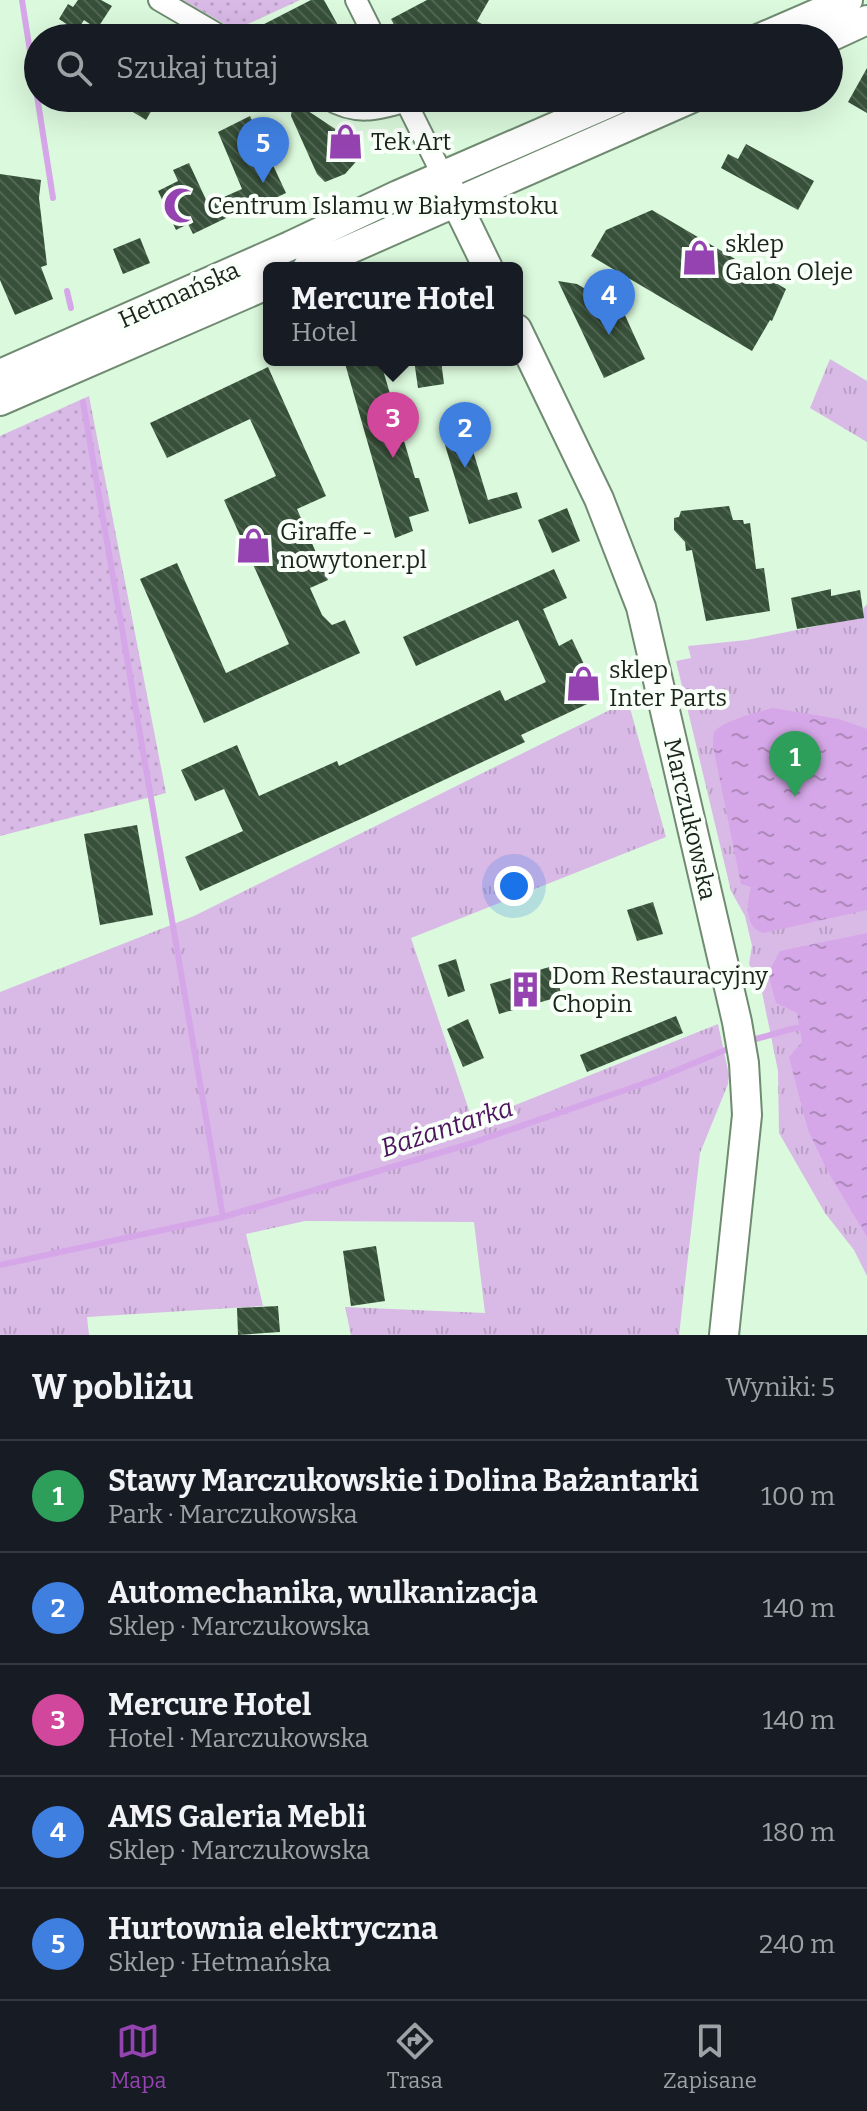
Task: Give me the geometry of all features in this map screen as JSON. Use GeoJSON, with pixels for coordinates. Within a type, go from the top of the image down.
{"type":"FeatureCollection","features":[{"type":"Feature","properties":{"kind":"main road"},"geometry":{"type":"LineString","coordinates":[[792,24],[848,0]]}},
{"type":"Feature","properties":{"kind":"main road"},"geometry":{"type":"LineString","coordinates":[[843,31],[867,20]]}},
{"type":"Feature","properties":{"kind":"main road","name":"Hetmańska"},"geometry":{"type":"LineString","coordinates":[[0,374],[589,112]]}},
{"type":"Feature","properties":{"kind":"main road"},"geometry":{"type":"LineString","coordinates":[[321,262],[660,112]]}},
{"type":"Feature","properties":{"kind":"main road"},"geometry":{"type":"LineString","coordinates":[[548,130],[546,145],[551,153],[561,155]]}},
{"type":"Feature","properties":{"kind":"main road"},"geometry":{"type":"LineString","coordinates":[[443,176],[485,262]]}},
{"type":"Feature","properties":{"kind":"main road"},"geometry":{"type":"LineString","coordinates":[[337,224],[346,229],[351,237],[348,251]]}},
{"type":"Feature","properties":{"kind":"main road","name":"Hetmańska"},"geometry":{"type":"LineString","coordinates":[[0,401],[263,287]]}},
{"type":"Feature","properties":{"kind":"main road","name":"Marczukowska"},"geometry":{"type":"LineString","coordinates":[[523,341],[599,499],[641,607],[737,1022],[744,1063],[747,1115],[724,1335]]}},
{"type":"Feature","properties":{"kind":"street"},"geometry":{"type":"LineString","coordinates":[[159,0],[200,24]]}},
{"type":"Feature","properties":{"kind":"street"},"geometry":{"type":"LineString","coordinates":[[356,0],[368,24]]}},
{"type":"Feature","properties":{"kind":"street"},"geometry":{"type":"LineString","coordinates":[[411,112],[443,176]]}},
{"type":"Feature","properties":{"kind":"green space"},"geometry":{"type":"Polygon","coordinates":[[[183,0],[300,0],[248,24],[225,24],[183,0]]]}},
{"type":"Feature","properties":{"kind":"green space"},"geometry":{"type":"Polygon","coordinates":[[[830,359],[867,381],[867,442],[810,408],[830,359]]]}},
{"type":"Feature","properties":{"kind":"green space"},"geometry":{"type":"Polygon","coordinates":[[[89,396],[166,793],[0,836],[0,436],[89,396]]]}},
{"type":"Feature","properties":{"kind":"green space"},"geometry":{"type":"Polygon","coordinates":[[[867,604],[867,1276],[854,1250],[825,1213],[779,1133],[778,1071],[761,987],[749,964],[752,946],[745,916],[731,891],[676,661],[691,658],[688,646],[747,640],[856,618],[867,604]]]}},
{"type":"Feature","properties":{"kind":"green space"},"geometry":{"type":"Polygon","coordinates":[[[628,701],[666,837],[411,938],[473,1122],[718,1024],[729,1075],[728,1084],[700,1153],[679,1335],[351,1335],[345,1307],[485,1313],[474,1222],[305,1221],[246,1234],[263,1306],[87,1317],[89,1335],[0,1335],[0,992],[194,916],[628,701]]]}},
{"type":"Feature","properties":{"kind":"water"},"geometry":{"type":"Polygon","coordinates":[[[773,708],[839,719],[867,729],[867,910],[763,933],[750,920],[751,887],[741,884],[713,740],[714,733],[724,725],[773,708]]]}},
{"type":"Feature","properties":{"kind":"water"},"geometry":{"type":"Polygon","coordinates":[[[867,933],[867,1237],[828,1172],[808,1130],[789,1057],[802,1042],[797,1013],[776,1003],[768,973],[780,951],[867,933]]]}},
{"type":"Feature","properties":{"kind":"building"},"geometry":{"type":"Polygon","coordinates":[[[78,0],[101,0],[112,6],[100,24],[90,24],[84,20],[81,24],[66,24],[59,19],[68,4],[73,7],[78,0]]]}},
{"type":"Feature","properties":{"kind":"building"},"geometry":{"type":"Polygon","coordinates":[[[311,0],[324,0],[337,24],[264,24],[311,0]]]}},
{"type":"Feature","properties":{"kind":"building"},"geometry":{"type":"Polygon","coordinates":[[[427,0],[489,0],[477,21],[482,24],[394,24],[391,19],[427,0]]]}},
{"type":"Feature","properties":{"kind":"building"},"geometry":{"type":"Polygon","coordinates":[[[867,68],[867,113],[848,102],[867,68]]]}},
{"type":"Feature","properties":{"kind":"building"},"geometry":{"type":"Polygon","coordinates":[[[133,112],[151,112],[146,120],[133,112]]]}},
{"type":"Feature","properties":{"kind":"building"},"geometry":{"type":"Polygon","coordinates":[[[292,112],[310,112],[361,146],[362,155],[345,174],[325,182],[317,174],[292,112]]]}},
{"type":"Feature","properties":{"kind":"building"},"geometry":{"type":"Polygon","coordinates":[[[250,116],[286,193],[193,234],[188,224],[176,230],[158,191],[178,181],[173,170],[189,163],[208,204],[242,189],[218,132],[250,116]]]}},
{"type":"Feature","properties":{"kind":"building"},"geometry":{"type":"Polygon","coordinates":[[[746,144],[814,181],[798,210],[721,168],[728,154],[738,159],[746,144]]]}},
{"type":"Feature","properties":{"kind":"building"},"geometry":{"type":"Polygon","coordinates":[[[0,174],[41,180],[39,198],[47,265],[41,267],[53,299],[15,315],[0,280],[0,174]]]}},
{"type":"Feature","properties":{"kind":"building"},"geometry":{"type":"Polygon","coordinates":[[[652,210],[786,289],[772,321],[752,351],[591,256],[606,230],[652,210]]]}},
{"type":"Feature","properties":{"kind":"building"},"geometry":{"type":"Polygon","coordinates":[[[140,238],[150,263],[123,274],[113,249],[140,238]]]}},
{"type":"Feature","properties":{"kind":"building"},"geometry":{"type":"Polygon","coordinates":[[[558,281],[577,284],[623,311],[645,359],[604,378],[558,281]]]}},
{"type":"Feature","properties":{"kind":"building"},"geometry":{"type":"Polygon","coordinates":[[[346,366],[382,366],[415,478],[419,478],[429,511],[409,517],[413,531],[395,538],[346,366]]]}},
{"type":"Feature","properties":{"kind":"building"},"geometry":{"type":"Polygon","coordinates":[[[415,366],[442,366],[444,384],[418,388],[415,366]]]}},
{"type":"Feature","properties":{"kind":"building"},"geometry":{"type":"Polygon","coordinates":[[[268,367],[326,496],[297,509],[328,580],[310,588],[322,615],[332,625],[345,620],[360,653],[204,723],[140,579],[177,563],[226,673],[289,644],[224,500],[276,476],[250,419],[167,458],[150,423],[268,367]]]}},
{"type":"Feature","properties":{"kind":"building"},"geometry":{"type":"Polygon","coordinates":[[[469,438],[488,500],[517,492],[522,508],[469,524],[445,445],[469,438]]]}},
{"type":"Feature","properties":{"kind":"building"},"geometry":{"type":"Polygon","coordinates":[[[729,506],[733,520],[750,523],[756,569],[764,568],[770,611],[706,621],[692,550],[686,551],[685,542],[674,530],[674,518],[679,517],[681,511],[729,506]]]}},
{"type":"Feature","properties":{"kind":"building"},"geometry":{"type":"Polygon","coordinates":[[[567,508],[580,541],[552,553],[538,520],[567,508]]]}},
{"type":"Feature","properties":{"kind":"building"},"geometry":{"type":"Polygon","coordinates":[[[554,569],[567,598],[543,609],[559,646],[572,639],[600,698],[521,735],[525,742],[200,891],[185,857],[243,831],[224,789],[195,801],[181,770],[237,745],[259,796],[337,761],[339,766],[500,690],[505,701],[546,682],[518,620],[416,666],[403,637],[554,569]]]}},
{"type":"Feature","properties":{"kind":"building"},"geometry":{"type":"Polygon","coordinates":[[[831,589],[831,596],[860,590],[864,618],[797,629],[791,598],[831,589]]]}},
{"type":"Feature","properties":{"kind":"building"},"geometry":{"type":"Polygon","coordinates":[[[137,825],[153,915],[100,925],[84,834],[137,825]]]}},
{"type":"Feature","properties":{"kind":"building"},"geometry":{"type":"Polygon","coordinates":[[[653,902],[663,934],[637,941],[627,910],[653,902]]]}},
{"type":"Feature","properties":{"kind":"building"},"geometry":{"type":"Polygon","coordinates":[[[456,959],[465,991],[448,997],[438,965],[456,959]]]}},
{"type":"Feature","properties":{"kind":"building","name":"Dom Restauracyjny Chopin"},"geometry":{"type":"Polygon","coordinates":[[[553,966],[562,996],[499,1014],[490,984],[553,966]]]}},
{"type":"Feature","properties":{"kind":"building"},"geometry":{"type":"Polygon","coordinates":[[[676,1016],[683,1033],[587,1072],[580,1055],[676,1016]]]}},
{"type":"Feature","properties":{"kind":"building"},"geometry":{"type":"Polygon","coordinates":[[[468,1019],[484,1058],[463,1067],[447,1029],[468,1019]]]}},
{"type":"Feature","properties":{"kind":"building"},"geometry":{"type":"Polygon","coordinates":[[[376,1246],[385,1301],[351,1306],[343,1251],[376,1246]]]}},
{"type":"Feature","properties":{"kind":"building"},"geometry":{"type":"Polygon","coordinates":[[[278,1306],[280,1332],[238,1335],[237,1308],[278,1306]]]}},
{"type":"Feature","properties":{"kind":"waterway"},"geometry":{"type":"LineString","coordinates":[[22,0],[26,24]]}},
{"type":"Feature","properties":{"kind":"waterway"},"geometry":{"type":"LineString","coordinates":[[40,112],[53,198]]}},
{"type":"Feature","properties":{"kind":"waterway"},"geometry":{"type":"LineString","coordinates":[[67,291],[71,308]]}},
{"type":"Feature","properties":{"kind":"waterway"},"geometry":{"type":"LineString","coordinates":[[83,402],[223,1217]]}},
{"type":"Feature","properties":{"kind":"waterway","name":"Bażantarka"},"geometry":{"type":"LineString","coordinates":[[749,1041],[804,1027]]}},
{"type":"Feature","properties":{"kind":"waterway","name":"Bażantarka"},"geometry":{"type":"LineString","coordinates":[[0,1265],[223,1217],[466,1145],[651,1081],[735,1046]]}},
{"type":"Feature","properties":{"kind":"place","name":"Tek Art"},"geometry":{"type":"Point","coordinates":[345,142]}},
{"type":"Feature","properties":{"kind":"place","name":"Hurtownia elektryczna"},"geometry":{"type":"Point","coordinates":[263,183]}},
{"type":"Feature","properties":{"kind":"place","name":"Centrum Islamu w Białymstoku"},"geometry":{"type":"Point","coordinates":[181,206]}},
{"type":"Feature","properties":{"kind":"place","name":"sklep Galon Oleje"},"geometry":{"type":"Point","coordinates":[699,258]}},
{"type":"Feature","properties":{"kind":"place","name":"AMS Galeria Mebli"},"geometry":{"type":"Point","coordinates":[609,335]}},
{"type":"Feature","properties":{"kind":"place","name":"Mercure Hotel"},"geometry":{"type":"Point","coordinates":[393,458]}},
{"type":"Feature","properties":{"kind":"place","name":"Automechanika, wulkanizacja"},"geometry":{"type":"Point","coordinates":[465,468]}},
{"type":"Feature","properties":{"kind":"place","name":"Giraffe - nowytoner.pl"},"geometry":{"type":"Point","coordinates":[254,546]}},
{"type":"Feature","properties":{"kind":"place","name":"sklep Inter Parts"},"geometry":{"type":"Point","coordinates":[583,684]}},
{"type":"Feature","properties":{"kind":"place","name":"Stawy Marczukowskie i Dolina Bażantarki"},"geometry":{"type":"Point","coordinates":[795,797]}},
{"type":"Feature","properties":{"kind":"place","name":"Dom Restauracyjny Chopin"},"geometry":{"type":"Point","coordinates":[526,990]}}]}
